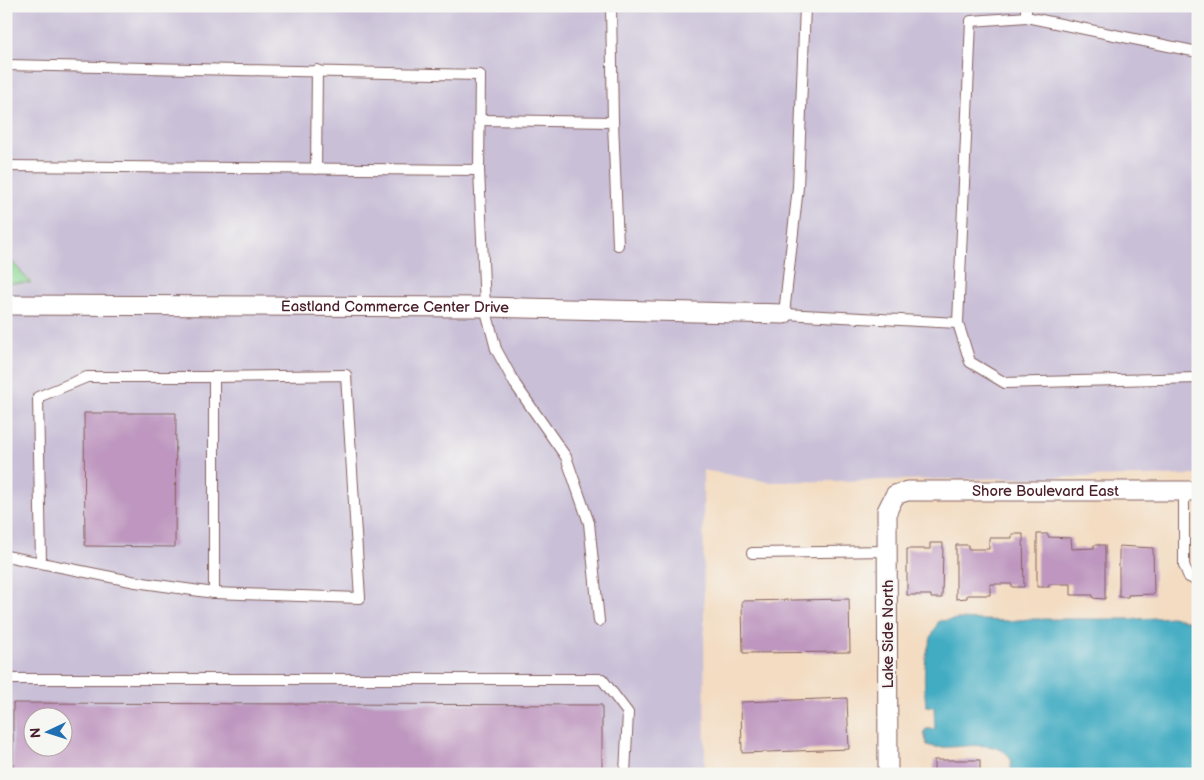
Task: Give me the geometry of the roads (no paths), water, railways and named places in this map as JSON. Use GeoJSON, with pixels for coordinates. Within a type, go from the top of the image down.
{"type":"FeatureCollection","features":[{"type":"Feature","properties":{"kind":"street","name":"Eastland Commerce Center Drive"},"geometry":{"type":"LineString","coordinates":[[6,305],[485,307],[784,314]]}},
{"type":"Feature","properties":{"kind":"street","name":"Shore Boulevard East"},"geometry":{"type":"LineString","coordinates":[[895,495],[907,491],[1191,491]]}},
{"type":"Feature","properties":{"kind":"street","name":"Lake Side North"},"geometry":{"type":"LineString","coordinates":[[888,774],[887,511],[895,495]]}},
{"type":"Feature","properties":{"kind":"lane"},"geometry":{"type":"LineString","coordinates":[[612,6],[613,122],[618,245]]}},
{"type":"Feature","properties":{"kind":"lane"},"geometry":{"type":"LineString","coordinates":[[805,6],[798,187],[784,314],[958,324]]}},
{"type":"Feature","properties":{"kind":"lane"},"geometry":{"type":"LineString","coordinates":[[1026,6],[1026,17]]}},
{"type":"Feature","properties":{"kind":"lane"},"geometry":{"type":"LineString","coordinates":[[1198,52],[1026,17],[971,22],[958,324],[970,362],[1005,383],[1198,378]]}},
{"type":"Feature","properties":{"kind":"lane"},"geometry":{"type":"LineString","coordinates":[[6,65],[317,70],[480,75],[479,170],[485,307],[496,349],[515,384],[566,457],[569,465],[590,523],[599,621]]}},
{"type":"Feature","properties":{"kind":"lane"},"geometry":{"type":"LineString","coordinates":[[316,169],[317,70]]}},
{"type":"Feature","properties":{"kind":"lane"},"geometry":{"type":"LineString","coordinates":[[480,120],[613,122]]}},
{"type":"Feature","properties":{"kind":"lane"},"geometry":{"type":"LineString","coordinates":[[6,166],[479,170]]}},
{"type":"Feature","properties":{"kind":"lane"},"geometry":{"type":"LineString","coordinates":[[6,556],[136,582],[214,594],[360,598],[346,375],[87,377],[38,397],[41,562]]}},
{"type":"Feature","properties":{"kind":"lane"},"geometry":{"type":"LineString","coordinates":[[214,377],[214,594]]}},
{"type":"Feature","properties":{"kind":"lane"},"geometry":{"type":"LineString","coordinates":[[1191,491],[1184,565],[1189,577],[1198,581]]}},
{"type":"Feature","properties":{"kind":"lane"},"geometry":{"type":"LineString","coordinates":[[752,553],[888,551]]}},
{"type":"Feature","properties":{"kind":"lane"},"geometry":{"type":"LineString","coordinates":[[6,679],[602,679],[628,713],[626,774]]}},
{"type":"Feature","properties":{"kind":"water"},"geometry":{"type":"Polygon","coordinates":[[[1172,617],[1189,621],[1193,626],[1198,714],[1198,774],[1012,774],[1010,757],[1000,749],[980,746],[935,747],[927,745],[924,732],[926,729],[935,729],[934,707],[926,706],[925,662],[930,641],[939,621],[959,619],[1009,621],[1028,619],[1137,619],[1172,617]]]}}]}
